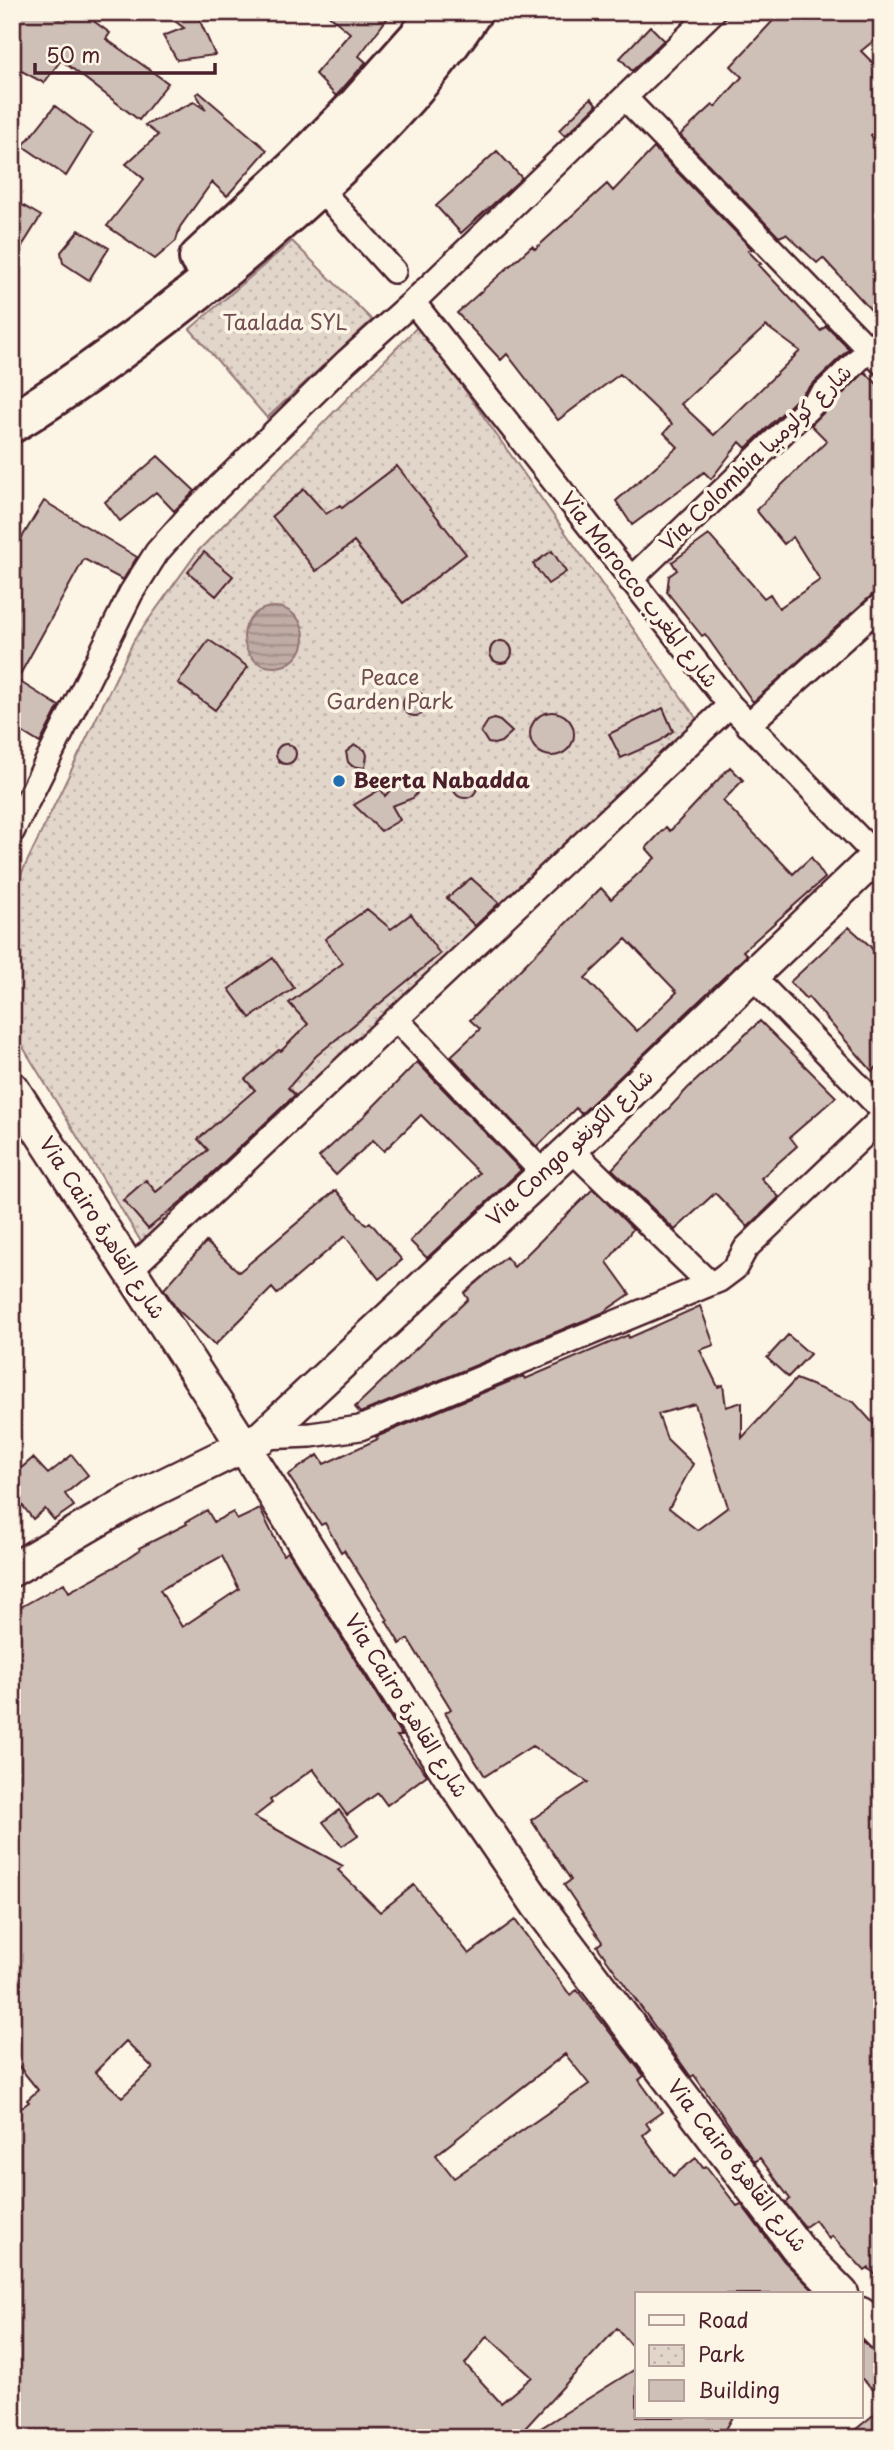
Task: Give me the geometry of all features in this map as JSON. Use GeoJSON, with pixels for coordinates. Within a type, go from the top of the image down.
{"type":"FeatureCollection","features":[{"type":"Feature","properties":{"kind":"highway"},"geometry":{"type":"LineString","coordinates":[[308,177],[359,104],[440,12]]}},
{"type":"Feature","properties":{"kind":"highway"},"geometry":{"type":"LineString","coordinates":[[21,403],[158,323],[308,177],[446,52],[472,12]]}},
{"type":"Feature","properties":{"kind":"street"},"geometry":{"type":"LineString","coordinates":[[12,832],[131,593],[157,552],[188,516],[337,371],[413,302],[713,12]]}},
{"type":"Feature","properties":{"kind":"street"},"geometry":{"type":"LineString","coordinates":[[625,98],[877,350]]}},
{"type":"Feature","properties":{"kind":"street"},"geometry":{"type":"LineString","coordinates":[[308,177],[394,271]]}},
{"type":"Feature","properties":{"kind":"street","name":"Via Morocco شارع المغرب"},"geometry":{"type":"LineString","coordinates":[[413,302],[629,580],[730,705],[880,857]]}},
{"type":"Feature","properties":{"kind":"street","name":"Via Colombia شارع كولومبيا"},"geometry":{"type":"LineString","coordinates":[[629,580],[877,350]]}},
{"type":"Feature","properties":{"kind":"street"},"geometry":{"type":"LineString","coordinates":[[748,725],[882,604]]}},
{"type":"Feature","properties":{"kind":"street"},"geometry":{"type":"LineString","coordinates":[[130,1270],[730,705]]}},
{"type":"Feature","properties":{"kind":"street","name":"Via Congo شارع الكونغو"},"geometry":{"type":"LineString","coordinates":[[12,1570],[129,1502],[252,1441],[544,1174],[880,857]]}},
{"type":"Feature","properties":{"kind":"street"},"geometry":{"type":"LineString","coordinates":[[752,976],[882,1110]]}},
{"type":"Feature","properties":{"kind":"street"},"geometry":{"type":"LineString","coordinates":[[396,1019],[544,1174]]}},
{"type":"Feature","properties":{"kind":"street","name":"Via Cairo شارع القاهرة"},"geometry":{"type":"LineString","coordinates":[[12,1088],[130,1270],[252,1441],[441,1763],[537,1904],[799,2250],[840,2292]]}},
{"type":"Feature","properties":{"kind":"street"},"geometry":{"type":"LineString","coordinates":[[252,1441],[360,1428],[728,1275],[746,1248],[882,1118]]}},
{"type":"Feature","properties":{"kind":"street"},"geometry":{"type":"LineString","coordinates":[[570,1149],[709,1283]]}},
{"type":"Feature","properties":{"kind":"street"},"geometry":{"type":"LineString","coordinates":[[862,2315],[882,2335]]}},
{"type":"Feature","properties":{"kind":"green space","name":"Taalada SYL"},"geometry":{"type":"Polygon","coordinates":[[[292,241],[372,320],[267,418],[190,329],[292,241]]]}},
{"type":"Feature","properties":{"kind":"green space","name":"Peace Garden Park"},"geometry":{"type":"Polygon","coordinates":[[[419,325],[699,722],[143,1245],[12,1029],[12,893],[134,640],[198,551],[419,325]]]}},
{"type":"Feature","properties":{"kind":"shaded area"},"geometry":{"type":"Polygon","coordinates":[[[268,607],[280,607],[299,620],[304,637],[302,649],[291,662],[280,667],[268,667],[249,654],[244,643],[244,631],[257,612],[268,607]]]}},
{"type":"Feature","properties":{"kind":"building"},"geometry":{"type":"Polygon","coordinates":[[[12,12],[50,12],[60,19],[66,12],[81,12],[110,33],[106,39],[168,83],[139,120],[61,60],[44,83],[12,66],[12,12]]]}},
{"type":"Feature","properties":{"kind":"building"},"geometry":{"type":"Polygon","coordinates":[[[163,12],[196,12],[215,55],[177,60],[163,36],[184,28],[163,12]]]}},
{"type":"Feature","properties":{"kind":"building"},"geometry":{"type":"Polygon","coordinates":[[[325,12],[392,12],[359,56],[366,62],[336,96],[315,74],[350,33],[325,12]]]}},
{"type":"Feature","properties":{"kind":"building"},"geometry":{"type":"Polygon","coordinates":[[[781,12],[882,12],[882,34],[861,51],[882,72],[882,129],[871,135],[882,151],[882,322],[823,258],[817,263],[786,234],[779,237],[680,135],[713,105],[715,107],[742,77],[731,66],[781,12]]]}},
{"type":"Feature","properties":{"kind":"building"},"geometry":{"type":"Polygon","coordinates":[[[650,26],[664,40],[632,71],[620,58],[650,26]]]}},
{"type":"Feature","properties":{"kind":"building"},"geometry":{"type":"Polygon","coordinates":[[[199,92],[267,150],[227,196],[212,182],[180,227],[176,241],[155,259],[107,226],[144,179],[126,164],[158,135],[145,125],[194,102],[206,110],[196,94],[199,92]]]}},
{"type":"Feature","properties":{"kind":"building"},"geometry":{"type":"Polygon","coordinates":[[[591,98],[597,105],[565,136],[559,130],[591,98]]]}},
{"type":"Feature","properties":{"kind":"building"},"geometry":{"type":"Polygon","coordinates":[[[55,106],[92,134],[66,176],[23,146],[55,106]]]}},
{"type":"Feature","properties":{"kind":"building"},"geometry":{"type":"Polygon","coordinates":[[[654,148],[752,249],[748,251],[761,264],[759,265],[821,331],[826,326],[849,349],[746,448],[740,442],[711,479],[704,472],[632,525],[616,501],[678,447],[664,433],[672,424],[620,374],[558,420],[507,354],[501,360],[457,313],[532,246],[535,249],[607,184],[613,191],[654,148]],[[766,326],[681,404],[714,435],[800,351],[766,326]]]}},
{"type":"Feature","properties":{"kind":"building"},"geometry":{"type":"Polygon","coordinates":[[[497,151],[522,178],[461,233],[436,206],[497,151]]]}},
{"type":"Feature","properties":{"kind":"building"},"geometry":{"type":"Polygon","coordinates":[[[12,199],[41,216],[12,262],[12,199]]]}},
{"type":"Feature","properties":{"kind":"building"},"geometry":{"type":"Polygon","coordinates":[[[79,230],[109,248],[89,280],[63,263],[61,252],[79,230]]]}},
{"type":"Feature","properties":{"kind":"building"},"geometry":{"type":"Polygon","coordinates":[[[865,372],[882,389],[882,590],[873,594],[753,702],[705,634],[702,636],[667,592],[669,576],[677,570],[672,562],[709,535],[764,598],[770,594],[779,608],[820,580],[793,537],[784,544],[756,510],[827,441],[811,425],[865,372]]]}},
{"type":"Feature","properties":{"kind":"building"},"geometry":{"type":"Polygon","coordinates":[[[158,456],[195,491],[174,511],[156,492],[120,521],[105,502],[158,456]]]}},
{"type":"Feature","properties":{"kind":"building"},"geometry":{"type":"Polygon","coordinates":[[[397,466],[466,554],[403,603],[354,542],[316,571],[272,516],[304,489],[326,514],[340,505],[342,508],[397,466]]]}},
{"type":"Feature","properties":{"kind":"building"},"geometry":{"type":"Polygon","coordinates":[[[44,501],[137,557],[123,580],[84,559],[17,680],[59,706],[40,743],[12,726],[12,554],[44,501]]]}},
{"type":"Feature","properties":{"kind":"building"},"geometry":{"type":"Polygon","coordinates":[[[552,551],[566,572],[548,584],[533,564],[552,551]]]}},
{"type":"Feature","properties":{"kind":"building"},"geometry":{"type":"Polygon","coordinates":[[[204,552],[233,576],[216,596],[188,572],[204,552]]]}},
{"type":"Feature","properties":{"kind":"building"},"geometry":{"type":"Polygon","coordinates":[[[209,640],[248,667],[215,710],[178,683],[209,640]]]}},
{"type":"Feature","properties":{"kind":"building"},"geometry":{"type":"Polygon","coordinates":[[[501,641],[509,644],[512,652],[509,660],[501,663],[493,660],[490,652],[493,644],[501,641]]]}},
{"type":"Feature","properties":{"kind":"building"},"geometry":{"type":"Polygon","coordinates":[[[415,692],[424,695],[427,704],[424,713],[415,716],[406,713],[403,704],[406,695],[415,692]]]}},
{"type":"Feature","properties":{"kind":"building"},"geometry":{"type":"Polygon","coordinates":[[[663,708],[673,731],[660,741],[621,758],[609,734],[663,708]]]}},
{"type":"Feature","properties":{"kind":"building"},"geometry":{"type":"Polygon","coordinates":[[[552,712],[568,718],[574,734],[568,750],[552,756],[536,750],[530,734],[536,718],[552,712]]]}},
{"type":"Feature","properties":{"kind":"building"},"geometry":{"type":"Polygon","coordinates":[[[494,719],[512,732],[501,742],[494,744],[488,743],[481,732],[488,721],[494,719]]]}},
{"type":"Feature","properties":{"kind":"building"},"geometry":{"type":"Polygon","coordinates":[[[286,744],[293,747],[296,754],[293,761],[286,764],[279,761],[276,754],[279,747],[286,744]]]}},
{"type":"Feature","properties":{"kind":"building"},"geometry":{"type":"Polygon","coordinates":[[[355,745],[365,750],[365,768],[352,766],[348,762],[346,752],[355,745]]]}},
{"type":"Feature","properties":{"kind":"building"},"geometry":{"type":"Polygon","coordinates":[[[730,767],[743,780],[723,801],[793,874],[811,857],[825,878],[743,951],[747,955],[581,1114],[576,1108],[537,1147],[451,1056],[480,1029],[470,1020],[601,888],[611,899],[655,858],[646,848],[666,827],[670,831],[730,767]],[[626,939],[585,978],[637,1031],[677,992],[626,939]]]}},
{"type":"Feature","properties":{"kind":"building"},"geometry":{"type":"Polygon","coordinates":[[[465,774],[474,777],[477,786],[474,795],[465,798],[456,795],[453,786],[456,777],[465,774]]]}},
{"type":"Feature","properties":{"kind":"building"},"geometry":{"type":"Polygon","coordinates":[[[406,777],[416,782],[417,793],[413,798],[392,806],[400,820],[381,831],[354,805],[381,789],[385,796],[400,779],[406,777]]]}},
{"type":"Feature","properties":{"kind":"building"},"geometry":{"type":"Polygon","coordinates":[[[471,878],[499,903],[475,926],[447,898],[471,878]]]}},
{"type":"Feature","properties":{"kind":"building"},"geometry":{"type":"Polygon","coordinates":[[[367,909],[391,929],[411,914],[440,954],[316,1056],[288,1088],[295,1095],[189,1195],[148,1229],[123,1200],[146,1180],[156,1192],[208,1150],[198,1139],[255,1090],[245,1079],[281,1051],[308,1024],[289,1003],[343,963],[325,939],[367,909]]]}},
{"type":"Feature","properties":{"kind":"building"},"geometry":{"type":"Polygon","coordinates":[[[849,927],[882,961],[882,1063],[872,1071],[808,997],[806,999],[790,982],[849,927]]]}},
{"type":"Feature","properties":{"kind":"building"},"geometry":{"type":"Polygon","coordinates":[[[273,958],[294,988],[250,1018],[229,989],[273,958]]]}},
{"type":"Feature","properties":{"kind":"building"},"geometry":{"type":"Polygon","coordinates":[[[760,1021],[836,1097],[790,1137],[797,1146],[761,1178],[779,1197],[748,1227],[715,1193],[675,1230],[612,1169],[688,1088],[760,1021]]]}},
{"type":"Feature","properties":{"kind":"building"},"geometry":{"type":"Polygon","coordinates":[[[417,1062],[521,1170],[427,1258],[410,1241],[479,1173],[421,1115],[384,1151],[373,1140],[336,1175],[319,1157],[417,1062]]]}},
{"type":"Feature","properties":{"kind":"building"},"geometry":{"type":"Polygon","coordinates":[[[593,1189],[633,1229],[607,1262],[630,1294],[602,1313],[360,1413],[355,1407],[468,1299],[464,1293],[506,1257],[514,1267],[593,1189]]]}},
{"type":"Feature","properties":{"kind":"building"},"geometry":{"type":"Polygon","coordinates":[[[336,1190],[366,1225],[370,1222],[402,1260],[379,1279],[345,1236],[277,1294],[272,1288],[215,1345],[176,1308],[164,1289],[206,1242],[239,1272],[336,1190]]]}},
{"type":"Feature","properties":{"kind":"building"},"geometry":{"type":"Polygon","coordinates":[[[700,1306],[714,1345],[700,1350],[718,1387],[723,1385],[726,1407],[742,1402],[742,1438],[796,1379],[854,1402],[882,1433],[882,2282],[869,2268],[865,2271],[832,2236],[829,2239],[815,2220],[805,2227],[799,2220],[786,2203],[790,2199],[760,2158],[755,2162],[694,2075],[691,2077],[597,1946],[602,1942],[564,1885],[571,1880],[531,1820],[588,1782],[532,1746],[485,1776],[445,1713],[451,1709],[408,1639],[400,1644],[344,1550],[341,1552],[325,1523],[321,1525],[288,1475],[318,1455],[324,1464],[378,1439],[376,1437],[523,1376],[525,1379],[628,1335],[629,1338],[700,1306]],[[695,1404],[658,1414],[667,1439],[693,1464],[669,1508],[697,1530],[728,1507],[695,1404]]]}},
{"type":"Feature","properties":{"kind":"building"},"geometry":{"type":"Polygon","coordinates":[[[788,1335],[810,1354],[788,1377],[767,1358],[788,1335]]]}},
{"type":"Feature","properties":{"kind":"building"},"geometry":{"type":"Polygon","coordinates":[[[72,1455],[88,1475],[65,1494],[74,1506],[54,1520],[45,1509],[33,1519],[12,1492],[12,1476],[33,1458],[48,1474],[72,1455]]]}},
{"type":"Feature","properties":{"kind":"building"},"geometry":{"type":"Polygon","coordinates":[[[260,1509],[283,1555],[288,1552],[291,1556],[402,1736],[397,1736],[427,1775],[387,1805],[378,1793],[347,1815],[313,1769],[270,1800],[272,1803],[254,1817],[343,1866],[338,1870],[380,1912],[414,1885],[469,1954],[515,1920],[570,1995],[577,1990],[644,2076],[639,2080],[662,2112],[646,2123],[650,2129],[643,2135],[673,2176],[696,2158],[703,2168],[706,2166],[737,2206],[741,2204],[784,2261],[815,2292],[635,2292],[635,2350],[617,2328],[516,2438],[12,2438],[12,2115],[29,2102],[27,2100],[38,2090],[12,2058],[12,1612],[64,1583],[69,1592],[207,1510],[214,1522],[233,1512],[237,1520],[260,1509]],[[222,1556],[160,1590],[182,1627],[239,1589],[222,1556]],[[126,2041],[95,2072],[122,2097],[153,2068],[126,2041]],[[565,2054],[436,2155],[454,2178],[589,2084],[565,2054]],[[487,2336],[465,2364],[501,2403],[532,2377],[487,2336]]]}},
{"type":"Feature","properties":{"kind":"building"},"geometry":{"type":"Polygon","coordinates":[[[339,1810],[358,1835],[342,1846],[323,1822],[339,1810]]]}},
{"type":"Feature","properties":{"kind":"building"},"geometry":{"type":"Polygon","coordinates":[[[862,2341],[882,2355],[882,2398],[862,2379],[862,2341]]]}},
{"type":"Feature","properties":{"kind":"building"},"geometry":{"type":"Polygon","coordinates":[[[635,2369],[635,2418],[732,2418],[721,2438],[525,2438],[635,2369]]]}},
{"type":"Feature","properties":{"kind":"building"},"geometry":{"type":"Polygon","coordinates":[[[882,2408],[882,2438],[845,2438],[882,2408]]]}},
{"type":"Feature","properties":{"kind":"place","name":"Beerta Nabadda"},"geometry":{"type":"Point","coordinates":[339,781]}}]}
